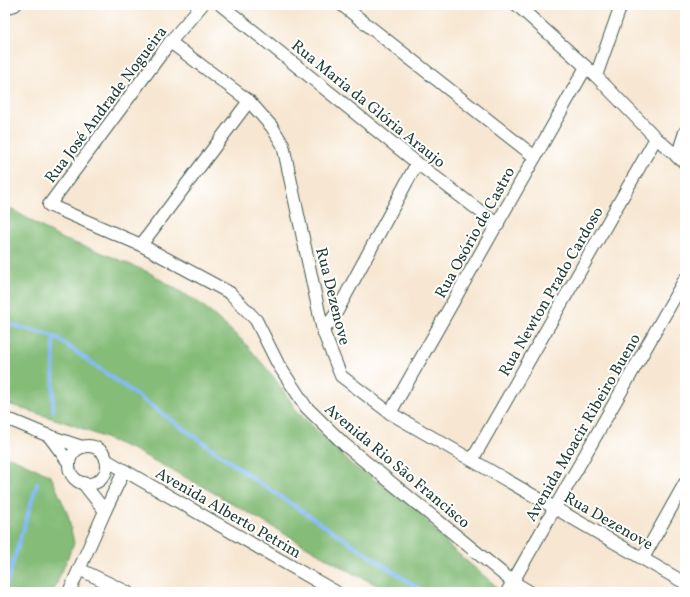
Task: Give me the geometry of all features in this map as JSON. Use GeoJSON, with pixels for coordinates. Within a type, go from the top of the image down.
{"type":"FeatureCollection","features":[{"type":"Feature","properties":{"kind":"street"},"geometry":{"type":"LineString","coordinates":[[5,8],[15,5]]}},
{"type":"Feature","properties":{"kind":"street","name":"Rua José Andrade Nogueira"},"geometry":{"type":"LineString","coordinates":[[49,205],[170,42],[202,5]]}},
{"type":"Feature","properties":{"kind":"street","name":"Rua Maria da Glória Araujo"},"geometry":{"type":"LineString","coordinates":[[221,5],[417,163],[498,225]]}},
{"type":"Feature","properties":{"kind":"street"},"geometry":{"type":"LineString","coordinates":[[342,5],[535,157]]}},
{"type":"Feature","properties":{"kind":"street"},"geometry":{"type":"LineString","coordinates":[[517,5],[596,76],[656,138],[681,160]]}},
{"type":"Feature","properties":{"kind":"street"},"geometry":{"type":"LineString","coordinates":[[596,76],[621,5]]}},
{"type":"Feature","properties":{"kind":"street","name":"Rua Dezenove"},"geometry":{"type":"LineString","coordinates":[[170,42],[249,101],[272,127],[283,145],[323,331],[341,376],[390,414],[685,583]]}},
{"type":"Feature","properties":{"kind":"street","name":"Rua Osório de Castro"},"geometry":{"type":"LineString","coordinates":[[390,414],[586,67]]}},
{"type":"Feature","properties":{"kind":"street"},"geometry":{"type":"LineString","coordinates":[[141,245],[249,101]]}},
{"type":"Feature","properties":{"kind":"street"},"geometry":{"type":"LineString","coordinates":[[681,160],[685,132]]}},
{"type":"Feature","properties":{"kind":"street","name":"Rua Newton Prado Cardoso"},"geometry":{"type":"LineString","coordinates":[[472,460],[656,138]]}},
{"type":"Feature","properties":{"kind":"street"},"geometry":{"type":"LineString","coordinates":[[323,331],[335,315],[417,163]]}},
{"type":"Feature","properties":{"kind":"street","name":"Avenida Rio São Francisco"},"geometry":{"type":"LineString","coordinates":[[49,205],[141,245],[230,293],[256,320],[278,364],[306,407],[345,445],[510,587],[530,592]]}},
{"type":"Feature","properties":{"kind":"street","name":"Avenida Moacir Ribeiro Bueno"},"geometry":{"type":"LineString","coordinates":[[510,587],[685,279]]}},
{"type":"Feature","properties":{"kind":"street"},"geometry":{"type":"LineString","coordinates":[[5,420],[13,421],[50,436],[100,450],[106,460],[107,467],[105,473],[96,482],[89,484],[77,480],[72,475],[69,463],[50,436]]}},
{"type":"Feature","properties":{"kind":"street"},"geometry":{"type":"LineString","coordinates":[[69,463],[73,453],[82,446]]}},
{"type":"Feature","properties":{"kind":"street","name":"Avenida Alberto Petrim"},"geometry":{"type":"LineString","coordinates":[[106,460],[336,592]]}},
{"type":"Feature","properties":{"kind":"street"},"geometry":{"type":"LineString","coordinates":[[69,592],[124,471]]}},
{"type":"Feature","properties":{"kind":"street"},"geometry":{"type":"LineString","coordinates":[[643,558],[685,482]]}},
{"type":"Feature","properties":{"kind":"street"},"geometry":{"type":"LineString","coordinates":[[83,483],[105,511]]}},
{"type":"Feature","properties":{"kind":"street"},"geometry":{"type":"LineString","coordinates":[[79,569],[127,592]]}},
{"type":"Feature","properties":{"kind":"green space"},"geometry":{"type":"Polygon","coordinates":[[[5,205],[60,238],[100,252],[148,272],[201,304],[244,342],[273,376],[297,411],[353,466],[411,503],[449,546],[496,586],[496,592],[390,592],[354,574],[207,489],[134,450],[73,425],[5,403],[5,205]]]}},
{"type":"Feature","properties":{"kind":"green space"},"geometry":{"type":"Polygon","coordinates":[[[5,456],[51,476],[68,515],[74,543],[53,592],[5,592],[5,456]]]}},
{"type":"Feature","properties":{"kind":"waterway"},"geometry":{"type":"LineString","coordinates":[[5,323],[54,336],[254,479],[424,592]]}},
{"type":"Feature","properties":{"kind":"waterway"},"geometry":{"type":"LineString","coordinates":[[53,411],[54,336]]}},
{"type":"Feature","properties":{"kind":"waterway"},"geometry":{"type":"LineString","coordinates":[[5,589],[37,484]]}}]}
